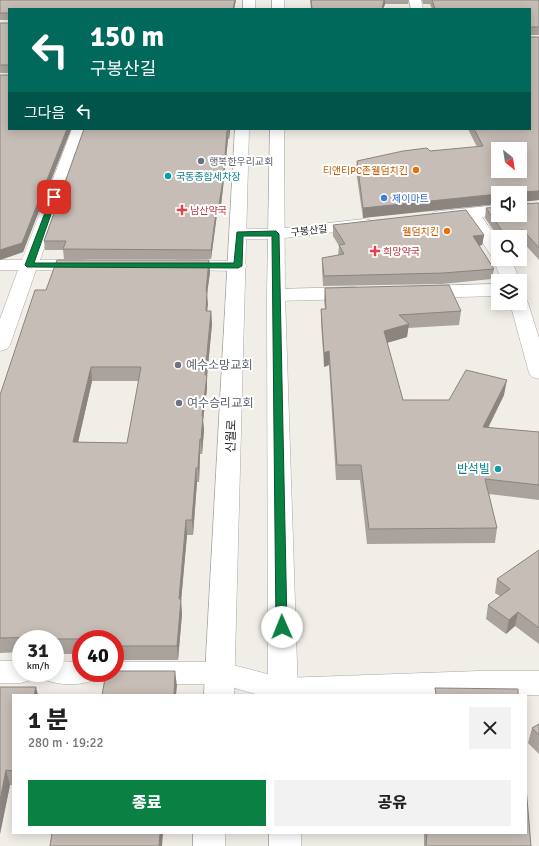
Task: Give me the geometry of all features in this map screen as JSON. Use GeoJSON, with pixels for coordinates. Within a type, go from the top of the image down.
{"type":"FeatureCollection","features":[{"type":"Feature","properties":{"kind":"street"},"geometry":{"type":"LineString","coordinates":[[0,345],[79,130]]}},
{"type":"Feature","properties":{"kind":"street","name":"신월로"},"geometry":{"type":"LineString","coordinates":[[220,684],[238,266],[242,130]]}},
{"type":"Feature","properties":{"kind":"street"},"geometry":{"type":"LineString","coordinates":[[277,130],[276,295],[283,693]]}},
{"type":"Feature","properties":{"kind":"street"},"geometry":{"type":"LineString","coordinates":[[424,218],[491,211]]}},
{"type":"Feature","properties":{"kind":"street"},"geometry":{"type":"LineString","coordinates":[[472,213],[491,242]]}},
{"type":"Feature","properties":{"kind":"street","name":"구봉산길"},"geometry":{"type":"LineString","coordinates":[[239,234],[276,234],[378,223]]}},
{"type":"Feature","properties":{"kind":"street"},"geometry":{"type":"LineString","coordinates":[[0,265],[99,265]]}},
{"type":"Feature","properties":{"kind":"street"},"geometry":{"type":"LineString","coordinates":[[160,265],[238,266]]}},
{"type":"Feature","properties":{"kind":"street"},"geometry":{"type":"LineString","coordinates":[[403,292],[491,290]]}},
{"type":"Feature","properties":{"kind":"street"},"geometry":{"type":"LineString","coordinates":[[276,295],[371,293]]}},
{"type":"Feature","properties":{"kind":"street"},"geometry":{"type":"LineString","coordinates":[[521,310],[539,373]]}},
{"type":"Feature","properties":{"kind":"street"},"geometry":{"type":"LineString","coordinates":[[0,672],[12,672]]}},
{"type":"Feature","properties":{"kind":"street"},"geometry":{"type":"LineString","coordinates":[[124,674],[220,684],[283,693],[479,683],[539,683]]}},
{"type":"Feature","properties":{"kind":"street"},"geometry":{"type":"LineString","coordinates":[[209,834],[209,846]]}},
{"type":"Feature","properties":{"kind":"street"},"geometry":{"type":"LineString","coordinates":[[285,834],[285,846]]}},
{"type":"Feature","properties":{"kind":"building"},"geometry":{"type":"Polygon","coordinates":[[[0,0],[235,0],[233,8],[8,8],[8,13],[0,13],[0,0]]]}},
{"type":"Feature","properties":{"kind":"building"},"geometry":{"type":"Polygon","coordinates":[[[311,0],[384,0],[382,8],[312,8],[311,0]]]}},
{"type":"Feature","properties":{"kind":"building"},"geometry":{"type":"Polygon","coordinates":[[[432,0],[539,0],[539,27],[531,27],[531,8],[435,8],[432,0]]]}},
{"type":"Feature","properties":{"kind":"building"},"geometry":{"type":"Polygon","coordinates":[[[0,23],[8,23],[8,65],[0,65],[0,23]]]}},
{"type":"Feature","properties":{"kind":"building"},"geometry":{"type":"Polygon","coordinates":[[[531,37],[539,37],[539,191],[527,192],[527,186],[491,186],[491,195],[363,208],[357,161],[403,151],[427,148],[430,151],[483,146],[475,130],[531,130],[531,37]]]}},
{"type":"Feature","properties":{"kind":"building"},"geometry":{"type":"Polygon","coordinates":[[[0,75],[8,75],[8,130],[67,130],[22,243],[0,250],[0,75]]]}},
{"type":"Feature","properties":{"kind":"building"},"geometry":{"type":"Polygon","coordinates":[[[84,130],[229,130],[227,131],[223,180],[219,205],[217,205],[211,250],[63,249],[66,241],[44,241],[84,130]]]}},
{"type":"Feature","properties":{"kind":"building"},"geometry":{"type":"Polygon","coordinates":[[[539,203],[539,248],[527,234],[527,230],[501,229],[496,222],[527,222],[527,204],[539,203]]]}},
{"type":"Feature","properties":{"kind":"building"},"geometry":{"type":"Polygon","coordinates":[[[486,208],[491,208],[491,215],[486,208]]]}},
{"type":"Feature","properties":{"kind":"building"},"geometry":{"type":"Polygon","coordinates":[[[466,210],[484,235],[473,236],[494,269],[443,273],[324,276],[322,258],[344,254],[339,245],[345,244],[333,225],[466,210]]]}},
{"type":"Feature","properties":{"kind":"building"},"geometry":{"type":"Polygon","coordinates":[[[57,260],[209,260],[206,311],[211,311],[205,375],[207,375],[198,468],[196,468],[192,520],[186,520],[179,599],[181,599],[177,646],[124,646],[124,630],[72,630],[72,639],[64,639],[64,630],[12,630],[12,638],[0,638],[0,395],[35,290],[46,290],[57,260]],[[91,367],[73,442],[127,443],[141,367],[91,367]]]}},
{"type":"Feature","properties":{"kind":"building"},"geometry":{"type":"Polygon","coordinates":[[[449,285],[461,311],[399,315],[409,324],[384,331],[403,400],[449,400],[466,370],[507,380],[483,427],[539,432],[539,485],[485,479],[497,528],[369,529],[361,465],[337,465],[329,351],[324,353],[321,309],[326,309],[325,288],[449,285]]]}},
{"type":"Feature","properties":{"kind":"building"},"geometry":{"type":"Polygon","coordinates":[[[539,550],[539,628],[518,612],[509,620],[488,605],[510,589],[497,579],[539,550]]]}},
{"type":"Feature","properties":{"kind":"building"},"geometry":{"type":"Polygon","coordinates":[[[124,671],[175,671],[174,694],[102,694],[104,682],[124,682],[124,671]]]}},
{"type":"Feature","properties":{"kind":"building"},"geometry":{"type":"Polygon","coordinates":[[[0,687],[36,687],[34,694],[12,694],[12,771],[6,770],[0,800],[0,687]]]}},
{"type":"Feature","properties":{"kind":"building"},"geometry":{"type":"Polygon","coordinates":[[[435,688],[518,689],[518,694],[436,694],[435,688]]]}},
{"type":"Feature","properties":{"kind":"building"},"geometry":{"type":"Polygon","coordinates":[[[539,724],[539,735],[532,728],[539,724]]]}},
{"type":"Feature","properties":{"kind":"building"},"geometry":{"type":"Polygon","coordinates":[[[527,799],[531,846],[426,846],[427,834],[527,834],[527,799]]]}},
{"type":"Feature","properties":{"kind":"building"},"geometry":{"type":"Polygon","coordinates":[[[52,834],[160,834],[159,846],[50,846],[52,834]]]}},
{"type":"Feature","properties":{"kind":"place","name":"행복한우리교회"},"geometry":{"type":"Point","coordinates":[201,161]}},
{"type":"Feature","properties":{"kind":"place","name":"티앤티PC존웰덤치킨"},"geometry":{"type":"Point","coordinates":[416,170]}},
{"type":"Feature","properties":{"kind":"place","name":"국동종합세차장"},"geometry":{"type":"Point","coordinates":[168,176]}},
{"type":"Feature","properties":{"kind":"place","name":"제이마트"},"geometry":{"type":"Point","coordinates":[384,198]}},
{"type":"Feature","properties":{"kind":"place","name":"남산약국"},"geometry":{"type":"Point","coordinates":[182,210]}},
{"type":"Feature","properties":{"kind":"place","name":"웰덤치킨"},"geometry":{"type":"Point","coordinates":[447,231]}},
{"type":"Feature","properties":{"kind":"place","name":"희망약국"},"geometry":{"type":"Point","coordinates":[375,251]}},
{"type":"Feature","properties":{"kind":"place","name":"예수소망교회"},"geometry":{"type":"Point","coordinates":[178,365]}},
{"type":"Feature","properties":{"kind":"place","name":"여수승리교회"},"geometry":{"type":"Point","coordinates":[179,403]}},
{"type":"Feature","properties":{"kind":"place","name":"반석빌"},"geometry":{"type":"Point","coordinates":[498,469]}},
{"type":"Feature","properties":{"kind":"route"},"geometry":{"type":"LineString","coordinates":[[54,197],[29,265],[238,266],[239,234],[276,234],[282,627]]}}]}
